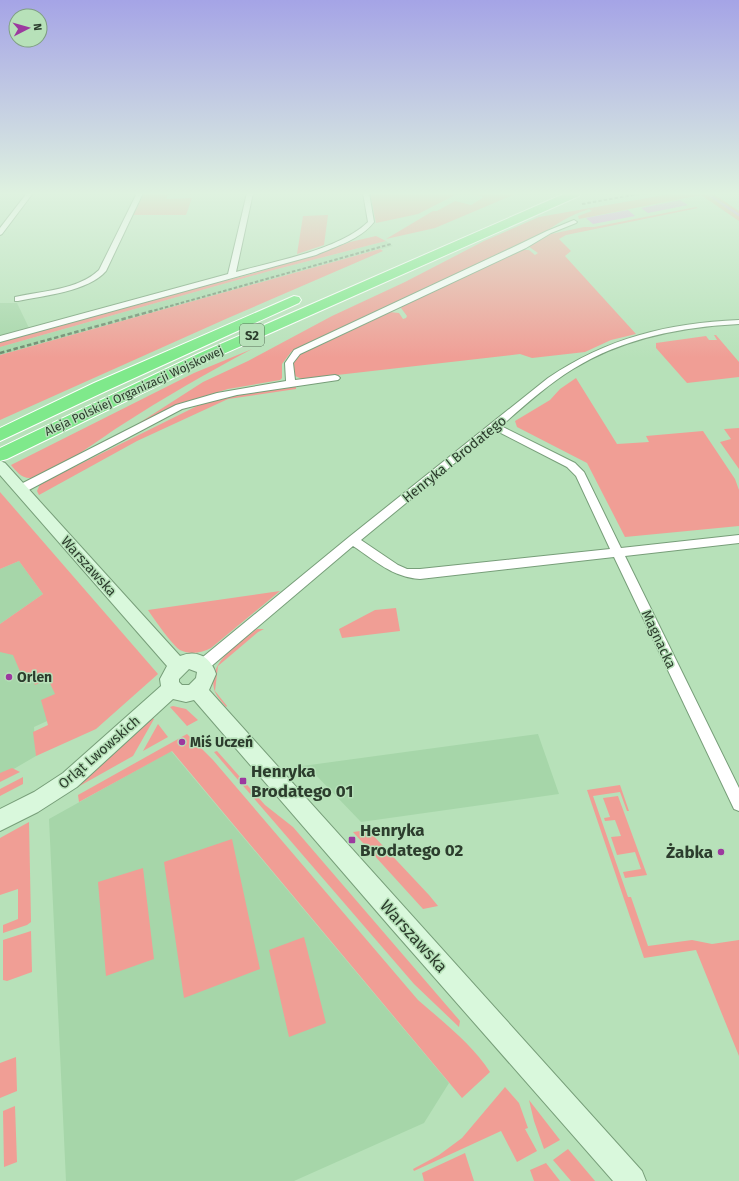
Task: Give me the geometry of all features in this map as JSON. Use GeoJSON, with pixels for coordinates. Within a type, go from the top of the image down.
{"type":"FeatureCollection","features":[{"type":"Feature","properties":{"kind":"highway"},"geometry":{"type":"LineString","coordinates":[[406,252],[415,248]]}},
{"type":"Feature","properties":{"kind":"highway","name":"Aleja Polskiej Organizacji Wojskowej"},"geometry":{"type":"LineString","coordinates":[[7,451],[206,356],[449,248]]}},
{"type":"Feature","properties":{"kind":"highway","name":"Aleja Polskiej Organizacji Wojskowej"},"geometry":{"type":"LineString","coordinates":[[1,435],[107,384],[308,294]]}},
{"type":"Feature","properties":{"kind":"street"},"geometry":{"type":"LineString","coordinates":[[18,300],[85,283],[96,277],[102,271],[113,248]]}},
{"type":"Feature","properties":{"kind":"street"},"geometry":{"type":"LineString","coordinates":[[231,276],[237,248]]}},
{"type":"Feature","properties":{"kind":"street"},"geometry":{"type":"LineString","coordinates":[[0,339],[231,276],[326,248]]}},
{"type":"Feature","properties":{"kind":"street"},"geometry":{"type":"LineString","coordinates":[[291,384],[287,367],[291,358],[297,352],[518,248]]}},
{"type":"Feature","properties":{"kind":"street","name":"Henryka I Brodatego"},"geometry":{"type":"LineString","coordinates":[[203,665],[353,540],[551,380],[580,361],[610,347],[646,335],[683,327],[739,322]]}},
{"type":"Feature","properties":{"kind":"street"},"geometry":{"type":"LineString","coordinates":[[21,489],[179,407],[204,398],[248,389],[335,378]]}},
{"type":"Feature","properties":{"kind":"street","name":"Magnacka"},"geometry":{"type":"LineString","coordinates":[[494,426],[571,465],[580,474],[739,804]]}},
{"type":"Feature","properties":{"kind":"street","name":"Warszawska"},"geometry":{"type":"LineString","coordinates":[[0,466],[178,666]]}},
{"type":"Feature","properties":{"kind":"street"},"geometry":{"type":"LineString","coordinates":[[353,540],[394,568],[406,573],[420,574],[739,539]]}},
{"type":"Feature","properties":{"kind":"street"},"geometry":{"type":"LineString","coordinates":[[188,662],[203,665],[206,669],[207,678],[198,690],[184,694],[177,692],[173,688],[170,683],[170,677],[178,666],[188,662]]}},
{"type":"Feature","properties":{"kind":"street","name":"Orląt Lwowskich"},"geometry":{"type":"LineString","coordinates":[[0,820],[52,793],[78,774],[173,688]]}},
{"type":"Feature","properties":{"kind":"street","name":"Warszawska"},"geometry":{"type":"LineString","coordinates":[[198,690],[405,926],[632,1181]]}},
{"type":"Feature","properties":{"kind":"shaded area"},"geometry":{"type":"Polygon","coordinates":[[[298,248],[315,248],[297,254],[298,248]]]}},
{"type":"Feature","properties":{"kind":"shaded area"},"geometry":{"type":"Polygon","coordinates":[[[333,248],[358,248],[266,272],[0,347],[0,342],[168,295],[248,275],[333,248]]]}},
{"type":"Feature","properties":{"kind":"shaded area"},"geometry":{"type":"Polygon","coordinates":[[[358,248],[385,248],[0,355],[0,347],[266,272],[358,248]]]}},
{"type":"Feature","properties":{"kind":"shaded area"},"geometry":{"type":"Polygon","coordinates":[[[470,248],[514,248],[291,352],[282,364],[282,378],[280,380],[228,389],[192,400],[136,425],[203,382],[248,361],[332,316],[405,282],[470,248]]]}},
{"type":"Feature","properties":{"kind":"shaded area"},"geometry":{"type":"Polygon","coordinates":[[[531,248],[568,248],[571,251],[565,256],[636,334],[611,340],[585,352],[532,358],[520,354],[302,379],[295,376],[293,366],[297,358],[302,353],[389,312],[399,313],[403,319],[406,318],[407,316],[401,308],[403,305],[521,250],[529,250],[535,255],[538,253],[531,248]]]}},
{"type":"Feature","properties":{"kind":"shaded area"},"geometry":{"type":"Polygon","coordinates":[[[380,249],[383,251],[228,318],[0,420],[0,355],[380,249]]]}},
{"type":"Feature","properties":{"kind":"shaded area"},"geometry":{"type":"Polygon","coordinates":[[[0,303],[17,303],[29,328],[0,336],[0,303]]]}},
{"type":"Feature","properties":{"kind":"shaded area"},"geometry":{"type":"Polygon","coordinates":[[[714,335],[716,335],[739,362],[739,377],[687,383],[656,348],[656,343],[706,336],[709,340],[717,340],[714,335]]]}},
{"type":"Feature","properties":{"kind":"shaded area"},"geometry":{"type":"Polygon","coordinates":[[[252,349],[152,406],[52,470],[41,475],[28,478],[20,474],[11,465],[194,373],[252,349]]]}},
{"type":"Feature","properties":{"kind":"shaded area"},"geometry":{"type":"Polygon","coordinates":[[[576,378],[617,444],[649,442],[646,436],[703,431],[735,479],[739,490],[739,526],[625,537],[587,463],[517,427],[515,421],[550,400],[560,389],[576,378]]]}},
{"type":"Feature","properties":{"kind":"shaded area"},"geometry":{"type":"Polygon","coordinates":[[[296,386],[296,389],[228,399],[137,441],[39,495],[37,491],[40,484],[197,406],[222,398],[296,386]]]}},
{"type":"Feature","properties":{"kind":"shaded area"},"geometry":{"type":"Polygon","coordinates":[[[739,428],[739,469],[720,442],[731,439],[724,429],[739,428]]]}},
{"type":"Feature","properties":{"kind":"shaded area"},"geometry":{"type":"Polygon","coordinates":[[[0,492],[158,674],[96,729],[36,756],[33,732],[48,725],[41,700],[55,694],[48,679],[35,685],[32,679],[25,683],[13,655],[0,652],[0,624],[43,594],[19,561],[0,569],[0,492]]]}},
{"type":"Feature","properties":{"kind":"shaded area"},"geometry":{"type":"Polygon","coordinates":[[[19,561],[43,594],[0,624],[0,569],[19,561]]]}},
{"type":"Feature","properties":{"kind":"shaded area"},"geometry":{"type":"Polygon","coordinates":[[[280,591],[211,648],[196,653],[184,652],[177,648],[148,610],[280,591]]]}},
{"type":"Feature","properties":{"kind":"shaded area"},"geometry":{"type":"Polygon","coordinates":[[[396,608],[400,631],[342,638],[339,629],[375,610],[396,608]]]}},
{"type":"Feature","properties":{"kind":"shaded area"},"geometry":{"type":"Polygon","coordinates":[[[257,629],[264,629],[258,632],[218,666],[215,691],[227,706],[226,707],[215,692],[213,682],[215,672],[219,663],[226,655],[257,629]]]}},
{"type":"Feature","properties":{"kind":"shaded area"},"geometry":{"type":"Polygon","coordinates":[[[0,647],[22,649],[58,673],[67,712],[34,727],[36,756],[0,777],[0,647]]]}},
{"type":"Feature","properties":{"kind":"shaded area"},"geometry":{"type":"Polygon","coordinates":[[[173,706],[186,709],[198,720],[187,726],[170,707],[173,706]]]}},
{"type":"Feature","properties":{"kind":"shaded area"},"geometry":{"type":"Polygon","coordinates":[[[151,717],[154,719],[133,756],[76,788],[151,717]]]}},
{"type":"Feature","properties":{"kind":"shaded area"},"geometry":{"type":"Polygon","coordinates":[[[158,724],[168,737],[143,751],[158,724]]]}},
{"type":"Feature","properties":{"kind":"shaded area"},"geometry":{"type":"Polygon","coordinates":[[[187,734],[213,760],[418,1000],[457,1034],[483,1062],[490,1072],[462,1098],[172,751],[79,802],[78,795],[187,734]]]}},
{"type":"Feature","properties":{"kind":"shaded area"},"geometry":{"type":"Polygon","coordinates":[[[538,734],[559,794],[361,822],[311,770],[305,778],[295,767],[538,734]]]}},
{"type":"Feature","properties":{"kind":"shaded area"},"geometry":{"type":"Polygon","coordinates":[[[171,751],[449,1083],[424,1123],[294,1181],[66,1181],[49,819],[171,751]]]}},
{"type":"Feature","properties":{"kind":"shaded area"},"geometry":{"type":"Polygon","coordinates":[[[217,751],[265,805],[293,827],[460,1021],[459,1027],[414,984],[214,752],[217,751]]]}},
{"type":"Feature","properties":{"kind":"shaded area"},"geometry":{"type":"Polygon","coordinates":[[[12,768],[20,772],[0,782],[0,773],[12,768]]]}},
{"type":"Feature","properties":{"kind":"shaded area"},"geometry":{"type":"Polygon","coordinates":[[[23,777],[23,784],[0,796],[0,789],[23,777]]]}},
{"type":"Feature","properties":{"kind":"shaded area"},"geometry":{"type":"Polygon","coordinates":[[[620,785],[629,811],[627,811],[620,792],[593,796],[628,897],[631,897],[648,946],[692,940],[712,944],[739,940],[739,1056],[696,950],[644,958],[587,790],[620,785]]]}},
{"type":"Feature","properties":{"kind":"shaded area"},"geometry":{"type":"Polygon","coordinates":[[[618,796],[647,875],[625,878],[623,872],[641,869],[635,852],[617,855],[611,837],[621,836],[615,820],[605,821],[604,818],[610,817],[603,798],[618,796]]]}},
{"type":"Feature","properties":{"kind":"shaded area"},"geometry":{"type":"Polygon","coordinates":[[[29,822],[31,922],[27,925],[3,933],[3,925],[18,919],[18,889],[0,895],[0,838],[29,822]]]}},
{"type":"Feature","properties":{"kind":"shaded area"},"geometry":{"type":"Polygon","coordinates":[[[368,830],[438,906],[423,909],[353,832],[368,830]]]}},
{"type":"Feature","properties":{"kind":"shaded area"},"geometry":{"type":"Polygon","coordinates":[[[232,839],[260,969],[184,998],[164,862],[232,839]]]}},
{"type":"Feature","properties":{"kind":"shaded area"},"geometry":{"type":"Polygon","coordinates":[[[143,868],[154,959],[106,976],[98,882],[143,868]]]}},
{"type":"Feature","properties":{"kind":"shaded area"},"geometry":{"type":"Polygon","coordinates":[[[31,931],[32,972],[7,981],[3,980],[3,940],[31,931]]]}},
{"type":"Feature","properties":{"kind":"shaded area"},"geometry":{"type":"Polygon","coordinates":[[[304,937],[326,1023],[289,1037],[269,950],[304,937]]]}},
{"type":"Feature","properties":{"kind":"shaded area"},"geometry":{"type":"Polygon","coordinates":[[[16,1057],[17,1091],[0,1098],[0,1063],[16,1057]]]}},
{"type":"Feature","properties":{"kind":"shaded area"},"geometry":{"type":"Polygon","coordinates":[[[505,1087],[519,1103],[528,1128],[525,1129],[537,1151],[517,1162],[501,1131],[414,1171],[413,1169],[439,1155],[462,1138],[505,1087]]]}},
{"type":"Feature","properties":{"kind":"shaded area"},"geometry":{"type":"Polygon","coordinates":[[[529,1100],[560,1140],[544,1149],[534,1121],[529,1100]]]}},
{"type":"Feature","properties":{"kind":"shaded area"},"geometry":{"type":"Polygon","coordinates":[[[15,1106],[17,1162],[4,1167],[3,1111],[15,1106]]]}},
{"type":"Feature","properties":{"kind":"shaded area"},"geometry":{"type":"Polygon","coordinates":[[[568,1149],[595,1181],[571,1181],[553,1160],[568,1149]]]}},
{"type":"Feature","properties":{"kind":"shaded area"},"geometry":{"type":"Polygon","coordinates":[[[465,1153],[474,1181],[424,1181],[422,1173],[465,1153]]]}},
{"type":"Feature","properties":{"kind":"shaded area"},"geometry":{"type":"Polygon","coordinates":[[[546,1163],[560,1181],[534,1181],[530,1170],[546,1163]]]}},
{"type":"Feature","properties":{"kind":"railway"},"geometry":{"type":"LineString","coordinates":[[149,312],[376,248]]}},
{"type":"Feature","properties":{"kind":"railway"},"geometry":{"type":"LineString","coordinates":[[0,353],[152,311]]}},
{"type":"Feature","properties":{"kind":"place","name":"Orlen"},"geometry":{"type":"Point","coordinates":[9,677]}},
{"type":"Feature","properties":{"kind":"place","name":"Miś Uczeń"},"geometry":{"type":"Point","coordinates":[182,742]}},
{"type":"Feature","properties":{"kind":"place","name":"Henryka Brodatego 01"},"geometry":{"type":"Point","coordinates":[243,781]}},
{"type":"Feature","properties":{"kind":"place","name":"Henryka Brodatego 02"},"geometry":{"type":"Point","coordinates":[352,840]}},
{"type":"Feature","properties":{"kind":"place","name":"Żabka"},"geometry":{"type":"Point","coordinates":[721,852]}}]}
